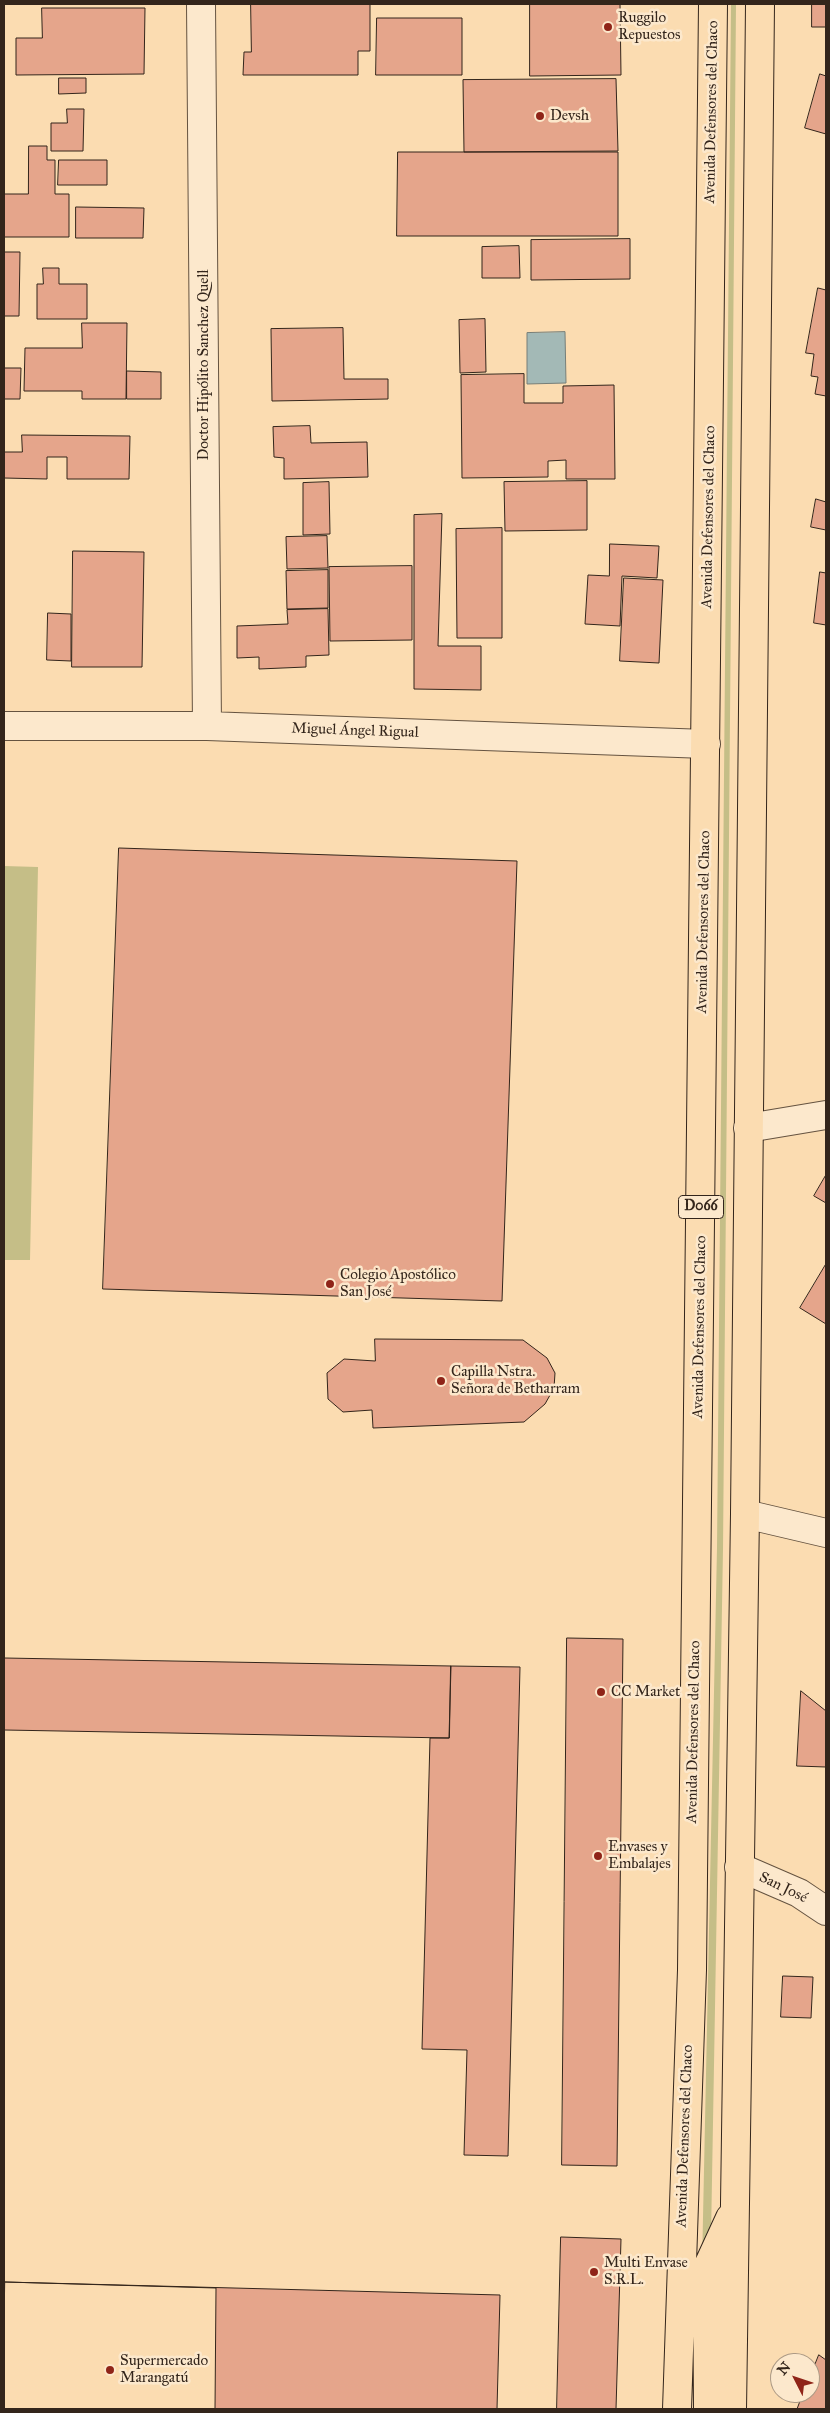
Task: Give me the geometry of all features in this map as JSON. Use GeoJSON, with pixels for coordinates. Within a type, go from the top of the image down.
{"type":"FeatureCollection","features":[{"type":"Feature","properties":{"kind":"highway","name":"Avenida Defensores del Chaco"},"geometry":{"type":"LineString","coordinates":[[677,2409],[692,1970],[713,4]]}},
{"type":"Feature","properties":{"kind":"highway"},"geometry":{"type":"LineString","coordinates":[[732,2409],[745,1514],[760,4]]}},
{"type":"Feature","properties":{"kind":"highway"},"geometry":{"type":"LineString","coordinates":[[708,2409],[707,2268],[734,2208]]}},
{"type":"Feature","properties":{"kind":"street","name":"Doctor Hipólito Sanchez Quell"},"geometry":{"type":"LineString","coordinates":[[201,4],[207,726]]}},
{"type":"Feature","properties":{"kind":"street","name":"Miguel Ángel Rigual"},"geometry":{"type":"LineString","coordinates":[[4,726],[207,726],[706,744]]}},
{"type":"Feature","properties":{"kind":"street"},"geometry":{"type":"LineString","coordinates":[[748,1128],[826,1115]]}},
{"type":"Feature","properties":{"kind":"street"},"geometry":{"type":"LineString","coordinates":[[745,1514],[826,1533]]}},
{"type":"Feature","properties":{"kind":"street","name":"San José"},"geometry":{"type":"LineString","coordinates":[[739,1867],[799,1893],[826,1911]]}},
{"type":"Feature","properties":{"kind":"shaded area"},"geometry":{"type":"Polygon","coordinates":[[[731,4],[736,4],[723,1549],[708,2409],[699,2409],[717,1548],[731,4]]]}},
{"type":"Feature","properties":{"kind":"shaded area"},"geometry":{"type":"Polygon","coordinates":[[[4,866],[38,867],[30,1260],[4,1260],[4,866]]]}},
{"type":"Feature","properties":{"kind":"water"},"geometry":{"type":"Polygon","coordinates":[[[565,332],[566,383],[527,384],[527,333],[565,332]]]}},
{"type":"Feature","properties":{"kind":"building"},"geometry":{"type":"Polygon","coordinates":[[[251,4],[370,4],[370,51],[358,51],[358,75],[243,75],[244,52],[251,52],[251,4]]]}},
{"type":"Feature","properties":{"kind":"building"},"geometry":{"type":"Polygon","coordinates":[[[530,4],[620,4],[621,75],[530,76],[530,4]]]}},
{"type":"Feature","properties":{"kind":"building"},"geometry":{"type":"Polygon","coordinates":[[[812,4],[826,4],[826,27],[812,27],[812,4]]]}},
{"type":"Feature","properties":{"kind":"building"},"geometry":{"type":"Polygon","coordinates":[[[42,8],[145,8],[144,74],[16,75],[16,38],[42,38],[42,8]]]}},
{"type":"Feature","properties":{"kind":"building"},"geometry":{"type":"Polygon","coordinates":[[[377,18],[462,18],[462,75],[376,75],[377,18]]]}},
{"type":"Feature","properties":{"kind":"building"},"geometry":{"type":"Polygon","coordinates":[[[820,74],[826,76],[826,134],[805,128],[820,74]]]}},
{"type":"Feature","properties":{"kind":"building"},"geometry":{"type":"Polygon","coordinates":[[[59,78],[86,78],[86,93],[59,94],[59,78]]]}},
{"type":"Feature","properties":{"kind":"building","name":"Devsh"},"geometry":{"type":"Polygon","coordinates":[[[616,79],[618,151],[464,152],[463,80],[616,79]]]}},
{"type":"Feature","properties":{"kind":"building"},"geometry":{"type":"Polygon","coordinates":[[[67,109],[84,109],[83,151],[51,151],[51,123],[67,123],[67,109]]]}},
{"type":"Feature","properties":{"kind":"building"},"geometry":{"type":"Polygon","coordinates":[[[29,146],[47,146],[47,160],[55,160],[55,194],[69,194],[69,237],[4,237],[4,194],[28,194],[29,146]]]}},
{"type":"Feature","properties":{"kind":"building"},"geometry":{"type":"Polygon","coordinates":[[[398,152],[618,152],[618,236],[397,236],[398,152]]]}},
{"type":"Feature","properties":{"kind":"building"},"geometry":{"type":"Polygon","coordinates":[[[59,160],[107,160],[107,185],[58,185],[59,160]]]}},
{"type":"Feature","properties":{"kind":"building"},"geometry":{"type":"Polygon","coordinates":[[[76,207],[144,208],[143,238],[76,238],[76,207]]]}},
{"type":"Feature","properties":{"kind":"building"},"geometry":{"type":"Polygon","coordinates":[[[630,239],[630,279],[531,280],[531,240],[630,239]]]}},
{"type":"Feature","properties":{"kind":"building"},"geometry":{"type":"Polygon","coordinates":[[[519,246],[520,278],[482,278],[482,247],[519,246]]]}},
{"type":"Feature","properties":{"kind":"building"},"geometry":{"type":"Polygon","coordinates":[[[4,252],[20,252],[19,316],[4,316],[4,252]]]}},
{"type":"Feature","properties":{"kind":"building"},"geometry":{"type":"Polygon","coordinates":[[[43,268],[59,268],[59,284],[87,284],[87,319],[37,319],[37,284],[43,284],[43,268]]]}},
{"type":"Feature","properties":{"kind":"building"},"geometry":{"type":"Polygon","coordinates":[[[818,288],[826,290],[826,396],[815,394],[818,377],[811,376],[814,354],[806,353],[818,288]]]}},
{"type":"Feature","properties":{"kind":"building"},"geometry":{"type":"Polygon","coordinates":[[[485,319],[486,372],[460,373],[459,320],[485,319]]]}},
{"type":"Feature","properties":{"kind":"building"},"geometry":{"type":"Polygon","coordinates":[[[82,323],[127,323],[126,399],[82,399],[82,391],[24,391],[25,348],[82,348],[82,323]]]}},
{"type":"Feature","properties":{"kind":"building"},"geometry":{"type":"Polygon","coordinates":[[[343,328],[344,379],[388,379],[388,399],[272,401],[271,329],[343,328]]]}},
{"type":"Feature","properties":{"kind":"building"},"geometry":{"type":"Polygon","coordinates":[[[4,368],[21,368],[20,399],[4,399],[4,368]]]}},
{"type":"Feature","properties":{"kind":"building"},"geometry":{"type":"Polygon","coordinates":[[[127,371],[161,372],[161,399],[127,399],[127,371]]]}},
{"type":"Feature","properties":{"kind":"building"},"geometry":{"type":"Polygon","coordinates":[[[524,374],[524,403],[563,403],[563,386],[614,385],[615,479],[566,479],[566,460],[548,461],[548,477],[462,478],[461,375],[524,374]]]}},
{"type":"Feature","properties":{"kind":"building"},"geometry":{"type":"Polygon","coordinates":[[[310,426],[311,443],[367,442],[368,477],[284,479],[284,458],[274,457],[273,427],[310,426]]]}},
{"type":"Feature","properties":{"kind":"building"},"geometry":{"type":"Polygon","coordinates":[[[22,435],[130,436],[129,479],[67,479],[67,457],[47,457],[47,479],[4,478],[4,452],[22,452],[22,435]]]}},
{"type":"Feature","properties":{"kind":"building"},"geometry":{"type":"Polygon","coordinates":[[[587,481],[587,530],[505,531],[504,482],[587,481]]]}},
{"type":"Feature","properties":{"kind":"building"},"geometry":{"type":"Polygon","coordinates":[[[329,482],[330,534],[303,535],[303,483],[329,482]]]}},
{"type":"Feature","properties":{"kind":"building"},"geometry":{"type":"Polygon","coordinates":[[[816,499],[826,502],[826,530],[811,527],[816,499]]]}},
{"type":"Feature","properties":{"kind":"building"},"geometry":{"type":"Polygon","coordinates":[[[442,514],[438,646],[481,646],[481,690],[414,689],[414,515],[442,514]]]}},
{"type":"Feature","properties":{"kind":"building"},"geometry":{"type":"Polygon","coordinates":[[[502,528],[502,638],[457,638],[456,529],[502,528]]]}},
{"type":"Feature","properties":{"kind":"building"},"geometry":{"type":"Polygon","coordinates":[[[327,536],[328,568],[287,569],[286,537],[327,536]]]}},
{"type":"Feature","properties":{"kind":"building"},"geometry":{"type":"Polygon","coordinates":[[[610,544],[659,546],[657,578],[622,576],[620,626],[585,624],[588,575],[609,576],[610,544]]]}},
{"type":"Feature","properties":{"kind":"building"},"geometry":{"type":"Polygon","coordinates":[[[73,551],[144,552],[142,667],[72,667],[73,551]]]}},
{"type":"Feature","properties":{"kind":"building"},"geometry":{"type":"Polygon","coordinates":[[[412,566],[412,640],[330,641],[329,567],[412,566]]]}},
{"type":"Feature","properties":{"kind":"building"},"geometry":{"type":"Polygon","coordinates":[[[328,570],[328,608],[287,609],[286,571],[328,570]]]}},
{"type":"Feature","properties":{"kind":"building"},"geometry":{"type":"Polygon","coordinates":[[[820,572],[826,573],[826,625],[814,623],[820,572]]]}},
{"type":"Feature","properties":{"kind":"building"},"geometry":{"type":"Polygon","coordinates":[[[624,578],[663,580],[659,663],[620,661],[624,578]]]}},
{"type":"Feature","properties":{"kind":"building"},"geometry":{"type":"Polygon","coordinates":[[[328,609],[329,655],[306,656],[306,667],[259,669],[259,657],[237,658],[237,626],[288,624],[287,610],[328,609]]]}},
{"type":"Feature","properties":{"kind":"building"},"geometry":{"type":"Polygon","coordinates":[[[48,613],[71,614],[71,661],[47,660],[48,613]]]}},
{"type":"Feature","properties":{"kind":"building","name":"Colegio Apostólico San José"},"geometry":{"type":"Polygon","coordinates":[[[119,848],[517,861],[502,1301],[103,1289],[119,848]]]}},
{"type":"Feature","properties":{"kind":"building"},"geometry":{"type":"Polygon","coordinates":[[[826,1175],[826,1203],[814,1196],[826,1175]]]}},
{"type":"Feature","properties":{"kind":"building"},"geometry":{"type":"Polygon","coordinates":[[[826,1264],[826,1324],[800,1308],[826,1264]]]}},
{"type":"Feature","properties":{"kind":"building","name":"Capilla Nstra. Señora de Betharram"},"geometry":{"type":"Polygon","coordinates":[[[375,1339],[523,1340],[547,1358],[555,1373],[554,1388],[545,1404],[524,1422],[373,1428],[372,1410],[343,1412],[328,1399],[327,1373],[344,1359],[375,1361],[375,1339]]]}},
{"type":"Feature","properties":{"kind":"building"},"geometry":{"type":"Polygon","coordinates":[[[567,1638],[623,1639],[617,2166],[562,2165],[567,1638]]]}},
{"type":"Feature","properties":{"kind":"building"},"geometry":{"type":"Polygon","coordinates":[[[4,1658],[451,1666],[449,1738],[4,1730],[4,1658]]]}},
{"type":"Feature","properties":{"kind":"building"},"geometry":{"type":"Polygon","coordinates":[[[451,1666],[520,1667],[508,2156],[464,2155],[467,2050],[422,2049],[430,1738],[449,1738],[451,1666]]]}},
{"type":"Feature","properties":{"kind":"building"},"geometry":{"type":"Polygon","coordinates":[[[801,1691],[826,1711],[826,1767],[797,1766],[801,1691]]]}},
{"type":"Feature","properties":{"kind":"building"},"geometry":{"type":"Polygon","coordinates":[[[783,1976],[813,1977],[811,2018],[781,2017],[783,1976]]]}},
{"type":"Feature","properties":{"kind":"building"},"geometry":{"type":"Polygon","coordinates":[[[561,2237],[621,2239],[616,2409],[557,2409],[561,2237]]]}},
{"type":"Feature","properties":{"kind":"building"},"geometry":{"type":"Polygon","coordinates":[[[5,2282],[500,2295],[497,2409],[4,2409],[5,2282]]]}},
{"type":"Feature","properties":{"kind":"building","name":"Supermercado Marangatú"},"geometry":{"type":"Polygon","coordinates":[[[5,2282],[216,2288],[215,2409],[4,2409],[5,2282]]]}},
{"type":"Feature","properties":{"kind":"building"},"geometry":{"type":"Polygon","coordinates":[[[820,2356],[826,2360],[826,2409],[797,2409],[799,2403],[820,2403],[820,2356]]]}},
{"type":"Feature","properties":{"kind":"place","name":"Ruggilo Repuestos"},"geometry":{"type":"Point","coordinates":[608,27]}},
{"type":"Feature","properties":{"kind":"place","name":"Devsh"},"geometry":{"type":"Point","coordinates":[540,116]}},
{"type":"Feature","properties":{"kind":"place","name":"Colegio Apostólico San José"},"geometry":{"type":"Point","coordinates":[330,1284]}},
{"type":"Feature","properties":{"kind":"place","name":"Capilla Nstra. Señora de Betharram"},"geometry":{"type":"Point","coordinates":[441,1381]}},
{"type":"Feature","properties":{"kind":"place","name":"CC Market"},"geometry":{"type":"Point","coordinates":[601,1692]}},
{"type":"Feature","properties":{"kind":"place","name":"Envases y Embalajes"},"geometry":{"type":"Point","coordinates":[598,1856]}},
{"type":"Feature","properties":{"kind":"place","name":"Multi Envase S.R.L."},"geometry":{"type":"Point","coordinates":[594,2272]}},
{"type":"Feature","properties":{"kind":"place","name":"Supermercado Marangatú"},"geometry":{"type":"Point","coordinates":[110,2370]}}]}
